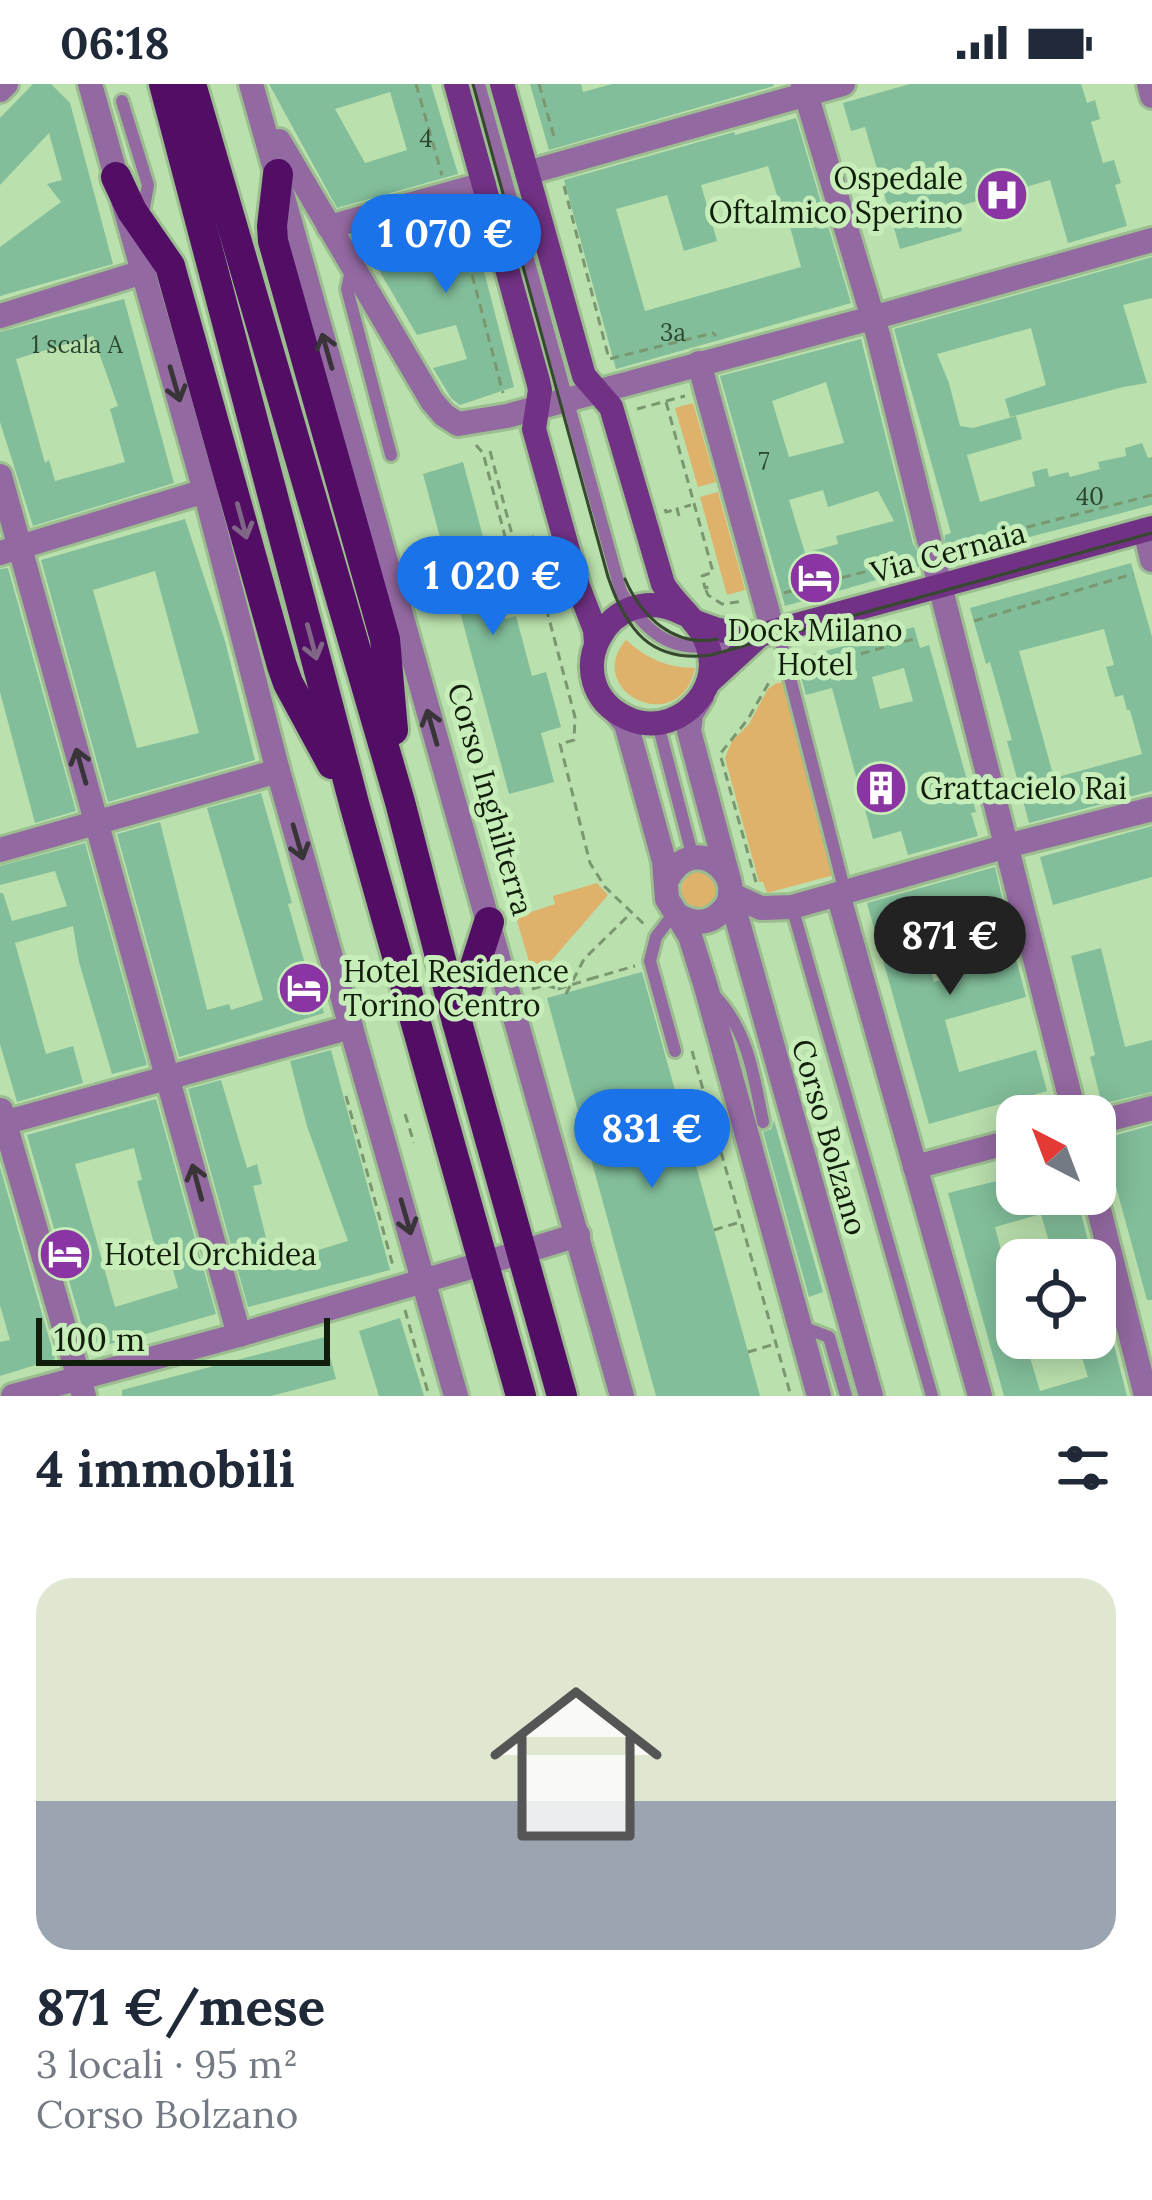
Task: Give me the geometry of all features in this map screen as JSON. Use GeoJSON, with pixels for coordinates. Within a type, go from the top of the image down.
{"type":"FeatureCollection","features":[{"type":"Feature","properties":{"kind":"main road"},"geometry":{"type":"LineString","coordinates":[[164,84],[356,807],[521,1396]]}},
{"type":"Feature","properties":{"kind":"main road"},"geometry":{"type":"LineString","coordinates":[[191,84],[400,802],[562,1396]]}},
{"type":"Feature","properties":{"kind":"main road"},"geometry":{"type":"LineString","coordinates":[[456,84],[538,381],[534,429],[578,586],[599,636]]}},
{"type":"Feature","properties":{"kind":"main road"},"geometry":{"type":"LineString","coordinates":[[502,84],[581,368],[611,407],[663,584],[708,646],[712,665],[706,689]]}},
{"type":"Feature","properties":{"kind":"main road"},"geometry":{"type":"LineString","coordinates":[[278,173],[274,241],[385,639],[400,802]]}},
{"type":"Feature","properties":{"kind":"main road"},"geometry":{"type":"LineString","coordinates":[[116,178],[175,281],[288,683],[356,807]]}},
{"type":"Feature","properties":{"kind":"main road","name":"Via Cernaia"},"geometry":{"type":"LineString","coordinates":[[641,606],[666,606],[718,630],[770,632],[1149,529]]}},
{"type":"Feature","properties":{"kind":"main road"},"geometry":{"type":"LineString","coordinates":[[641,606],[612,619],[599,636],[593,676],[603,699],[616,712],[636,722],[658,724]]}},
{"type":"Feature","properties":{"kind":"main road","name":"Via Cernaia"},"geometry":{"type":"LineString","coordinates":[[658,724],[680,716],[770,632]]}},
{"type":"Feature","properties":{"kind":"main road"},"geometry":{"type":"LineString","coordinates":[[458,1022],[489,922]]}},
{"type":"Feature","properties":{"kind":"street"},"geometry":{"type":"LineString","coordinates":[[90,84],[456,1396]]}},
{"type":"Feature","properties":{"kind":"street"},"geometry":{"type":"LineString","coordinates":[[526,173],[805,89],[843,84]]}},
{"type":"Feature","properties":{"kind":"street"},"geometry":{"type":"LineString","coordinates":[[1149,84],[1152,96]]}},
{"type":"Feature","properties":{"kind":"street"},"geometry":{"type":"LineString","coordinates":[[805,89],[935,550],[1070,1095]]}},
{"type":"Feature","properties":{"kind":"street"},"geometry":{"type":"LineString","coordinates":[[254,93],[432,400],[458,424],[538,407],[1152,240]]}},
{"type":"Feature","properties":{"kind":"street","name":"Corso Inghilterra"},"geometry":{"type":"LineString","coordinates":[[254,93],[622,1396]]}},
{"type":"Feature","properties":{"kind":"street"},"geometry":{"type":"LineString","coordinates":[[328,227],[484,184]]}},
{"type":"Feature","properties":{"kind":"street"},"geometry":{"type":"LineString","coordinates":[[0,316],[143,272]]}},
{"type":"Feature","properties":{"kind":"street"},"geometry":{"type":"LineString","coordinates":[[710,360],[707,391],[770,632]]}},
{"type":"Feature","properties":{"kind":"street"},"geometry":{"type":"LineString","coordinates":[[0,476],[10,550],[97,822],[239,1335]]}},
{"type":"Feature","properties":{"kind":"street"},"geometry":{"type":"LineString","coordinates":[[10,550],[205,491]]}},
{"type":"Feature","properties":{"kind":"street"},"geometry":{"type":"LineString","coordinates":[[1143,567],[1149,529]]}},
{"type":"Feature","properties":{"kind":"street","name":"Corso Bolzano"},"geometry":{"type":"LineString","coordinates":[[706,689],[691,714],[689,731],[871,1396]]}},
{"type":"Feature","properties":{"kind":"street"},"geometry":{"type":"LineString","coordinates":[[616,712],[630,736],[667,898],[690,937],[706,987],[819,1396]]}},
{"type":"Feature","properties":{"kind":"street"},"geometry":{"type":"LineString","coordinates":[[0,850],[278,771]]}},
{"type":"Feature","properties":{"kind":"street"},"geometry":{"type":"LineString","coordinates":[[667,882],[676,866],[705,858],[717,863],[730,887],[761,908],[792,908],[1152,809]]}},
{"type":"Feature","properties":{"kind":"street"},"geometry":{"type":"LineString","coordinates":[[677,914],[698,922],[711,920],[726,906],[730,887]]}},
{"type":"Feature","properties":{"kind":"street"},"geometry":{"type":"LineString","coordinates":[[841,893],[980,1396]]}},
{"type":"Feature","properties":{"kind":"street"},"geometry":{"type":"LineString","coordinates":[[81,1387],[1,1118],[351,1027]]}},
{"type":"Feature","properties":{"kind":"street"},"geometry":{"type":"LineString","coordinates":[[1116,1117],[1152,1108]]}},
{"type":"Feature","properties":{"kind":"street"},"geometry":{"type":"LineString","coordinates":[[914,1167],[996,1146]]}},
{"type":"Feature","properties":{"kind":"street"},"geometry":{"type":"LineString","coordinates":[[1100,1215],[1146,1396]]}},
{"type":"Feature","properties":{"kind":"street"},"geometry":{"type":"LineString","coordinates":[[13,1396],[81,1387],[578,1235]]}},
{"type":"Feature","properties":{"kind":"lane"},"geometry":{"type":"LineString","coordinates":[[478,84],[617,578],[614,610],[599,636]]}},
{"type":"Feature","properties":{"kind":"lane"},"geometry":{"type":"LineString","coordinates":[[122,100],[148,185],[140,225]]}},
{"type":"Feature","properties":{"kind":"lane"},"geometry":{"type":"LineString","coordinates":[[352,266],[347,289],[392,455]]}},
{"type":"Feature","properties":{"kind":"lane"},"geometry":{"type":"LineString","coordinates":[[617,578],[637,597],[639,621],[666,641],[693,648],[770,632],[788,674],[841,893]]}},
{"type":"Feature","properties":{"kind":"lane"},"geometry":{"type":"LineString","coordinates":[[658,724],[693,858]]}},
{"type":"Feature","properties":{"kind":"lane"},"geometry":{"type":"LineString","coordinates":[[792,908],[932,1396]]}},
{"type":"Feature","properties":{"kind":"lane"},"geometry":{"type":"LineString","coordinates":[[675,1051],[650,961],[656,937],[677,914]]}},
{"type":"Feature","properties":{"kind":"lane"},"geometry":{"type":"LineString","coordinates":[[706,987],[731,1012],[739,1028],[763,1122]]}},
{"type":"Feature","properties":{"kind":"lane"},"geometry":{"type":"LineString","coordinates":[[799,1326],[829,1337],[846,1396]]}},
{"type":"Feature","properties":{"kind":"path"},"geometry":{"type":"LineString","coordinates":[[416,84],[444,183]]}},
{"type":"Feature","properties":{"kind":"path"},"geometry":{"type":"LineString","coordinates":[[539,84],[560,155]]}},
{"type":"Feature","properties":{"kind":"path"},"geometry":{"type":"LineString","coordinates":[[562,179],[609,359],[712,333],[719,340],[710,360]]}},
{"type":"Feature","properties":{"kind":"path"},"geometry":{"type":"LineString","coordinates":[[454,206],[503,393]]}},
{"type":"Feature","properties":{"kind":"path"},"geometry":{"type":"LineString","coordinates":[[629,411],[707,391]]}},
{"type":"Feature","properties":{"kind":"path"},"geometry":{"type":"LineString","coordinates":[[666,402],[713,572],[702,575],[705,588],[712,586]]}},
{"type":"Feature","properties":{"kind":"path"},"geometry":{"type":"LineString","coordinates":[[490,451],[525,596],[543,596],[575,717],[574,740],[560,744],[590,863],[605,887],[656,937]]}},
{"type":"Feature","properties":{"kind":"path"},"geometry":{"type":"LineString","coordinates":[[783,588],[785,594],[1152,495]]}},
{"type":"Feature","properties":{"kind":"path"},"geometry":{"type":"LineString","coordinates":[[666,512],[694,504]]}},
{"type":"Feature","properties":{"kind":"path"},"geometry":{"type":"LineString","coordinates":[[677,509],[679,516]]}},
{"type":"Feature","properties":{"kind":"path"},"geometry":{"type":"LineString","coordinates":[[514,542],[537,536],[538,553]]}},
{"type":"Feature","properties":{"kind":"path"},"geometry":{"type":"LineString","coordinates":[[974,621],[1143,567]]}},
{"type":"Feature","properties":{"kind":"path"},"geometry":{"type":"LineString","coordinates":[[542,628],[551,625]]}},
{"type":"Feature","properties":{"kind":"path"},"geometry":{"type":"LineString","coordinates":[[750,862],[720,754],[748,719],[769,680],[917,638]]}},
{"type":"Feature","properties":{"kind":"path"},"geometry":{"type":"LineString","coordinates":[[809,656],[812,668]]}},
{"type":"Feature","properties":{"kind":"path"},"geometry":{"type":"LineString","coordinates":[[566,994],[584,959],[632,912]]}},
{"type":"Feature","properties":{"kind":"path"},"geometry":{"type":"LineString","coordinates":[[522,992],[546,985],[557,989],[650,961]]}},
{"type":"Feature","properties":{"kind":"path"},"geometry":{"type":"LineString","coordinates":[[692,1049],[790,1396]]}},
{"type":"Feature","properties":{"kind":"path"},"geometry":{"type":"LineString","coordinates":[[405,1114],[414,1143]]}},
{"type":"Feature","properties":{"kind":"path"},"geometry":{"type":"LineString","coordinates":[[714,1230],[742,1222]]}},
{"type":"Feature","properties":{"kind":"path"},"geometry":{"type":"LineString","coordinates":[[748,1352],[776,1344]]}},
{"type":"Feature","properties":{"kind":"shaded area"},"geometry":{"type":"Polygon","coordinates":[[[693,403],[716,482],[698,487],[675,408],[693,403]]]}},
{"type":"Feature","properties":{"kind":"shaded area"},"geometry":{"type":"Polygon","coordinates":[[[718,492],[745,590],[727,595],[700,497],[718,492]]]}},
{"type":"Feature","properties":{"kind":"shaded area"},"geometry":{"type":"Polygon","coordinates":[[[626,640],[658,661],[695,668],[686,690],[672,701],[655,704],[625,690],[616,676],[616,659],[626,640]]]}},
{"type":"Feature","properties":{"kind":"shaded area"},"geometry":{"type":"Polygon","coordinates":[[[786,681],[838,874],[767,893],[759,882],[725,758],[768,689],[786,681]]]}},
{"type":"Feature","properties":{"kind":"shaded area"},"geometry":{"type":"Polygon","coordinates":[[[700,872],[714,877],[719,891],[714,905],[700,910],[686,905],[681,891],[686,877],[700,872]]]}},
{"type":"Feature","properties":{"kind":"shaded area"},"geometry":{"type":"Polygon","coordinates":[[[597,883],[608,895],[545,968],[532,972],[516,917],[555,904],[553,896],[597,883]]]}},
{"type":"Feature","properties":{"kind":"building"},"geometry":{"type":"Polygon","coordinates":[[[33,84],[51,84],[70,103],[113,264],[0,296],[0,247],[61,202],[47,184],[62,180],[49,133],[0,185],[0,118],[33,84]]]}},
{"type":"Feature","properties":{"kind":"building"},"geometry":{"type":"Polygon","coordinates":[[[269,84],[431,84],[458,174],[337,208],[269,84]],[[390,92],[335,109],[365,163],[407,150],[390,92]]]}},
{"type":"Feature","properties":{"kind":"building"},"geometry":{"type":"Polygon","coordinates":[[[530,84],[581,84],[583,92],[612,84],[774,86],[549,150],[530,84]]]}},
{"type":"Feature","properties":{"kind":"building","name":"Ospedale Oftalmico Sperino"},"geometry":{"type":"Polygon","coordinates":[[[910,84],[1081,84],[1087,103],[1095,100],[1100,119],[1091,122],[1103,163],[1114,160],[1121,183],[1115,185],[1127,226],[1068,243],[1050,180],[956,207],[962,231],[900,249],[865,127],[851,131],[843,103],[910,84]]]}},
{"type":"Feature","properties":{"kind":"building"},"geometry":{"type":"Polygon","coordinates":[[[796,118],[851,303],[616,369],[564,180],[796,118]],[[768,166],[701,185],[717,241],[684,251],[667,195],[616,209],[645,311],[801,267],[789,223],[781,225],[776,206],[780,205],[768,166]]]}},
{"type":"Feature","properties":{"kind":"building"},"geometry":{"type":"Polygon","coordinates":[[[467,206],[514,387],[460,405],[433,368],[467,359],[456,325],[417,335],[359,236],[467,206]]]}},
{"type":"Feature","properties":{"kind":"building"},"geometry":{"type":"Polygon","coordinates":[[[1152,257],[1152,298],[1123,305],[1147,383],[1010,417],[1005,399],[1046,385],[1031,328],[937,354],[960,426],[973,428],[1016,416],[1022,439],[967,455],[980,502],[1035,486],[1032,472],[1047,468],[1049,477],[1068,472],[1070,477],[1100,469],[1098,462],[1126,456],[1125,448],[1142,443],[1148,458],[1152,457],[1152,505],[957,556],[956,551],[949,554],[945,535],[951,533],[894,329],[1152,257]]]}},
{"type":"Feature","properties":{"kind":"building"},"geometry":{"type":"Polygon","coordinates":[[[124,299],[174,483],[33,526],[0,422],[0,332],[124,299]],[[93,336],[16,359],[45,463],[49,460],[55,481],[125,462],[110,409],[118,406],[93,336]]]}},
{"type":"Feature","properties":{"kind":"building"},"geometry":{"type":"Polygon","coordinates":[[[861,339],[919,568],[785,606],[720,376],[861,339]],[[826,382],[772,401],[789,457],[844,443],[826,382]],[[823,490],[789,500],[805,553],[838,544],[836,536],[894,521],[878,491],[828,507],[823,490]]]}},
{"type":"Feature","properties":{"kind":"building"},"geometry":{"type":"Polygon","coordinates":[[[463,462],[505,619],[516,616],[532,676],[546,672],[561,727],[541,733],[554,782],[509,794],[423,474],[463,462]]]}},
{"type":"Feature","properties":{"kind":"building"},"geometry":{"type":"Polygon","coordinates":[[[185,519],[225,641],[255,760],[108,802],[41,560],[185,519]],[[155,571],[93,590],[137,748],[199,733],[155,571]]]}},
{"type":"Feature","properties":{"kind":"building"},"geometry":{"type":"Polygon","coordinates":[[[1131,563],[1152,637],[1152,791],[1029,823],[1007,741],[1012,740],[970,608],[1131,563]],[[1104,629],[1019,651],[1054,778],[1142,754],[1123,695],[1115,697],[1106,667],[1114,665],[1104,629]]]}},
{"type":"Feature","properties":{"kind":"building"},"geometry":{"type":"Polygon","coordinates":[[[8,568],[76,811],[35,823],[0,692],[0,569],[8,568]]]}},
{"type":"Feature","properties":{"kind":"building"},"geometry":{"type":"Polygon","coordinates":[[[914,627],[920,648],[929,645],[976,812],[971,813],[978,836],[908,855],[901,831],[873,839],[832,688],[806,695],[796,659],[914,627]],[[904,668],[872,677],[880,709],[913,701],[904,668]]]}},
{"type":"Feature","properties":{"kind":"building"},"geometry":{"type":"Polygon","coordinates":[[[261,793],[309,978],[313,977],[324,1013],[179,1057],[117,834],[160,822],[207,1010],[229,1004],[231,1010],[263,1000],[207,808],[261,793]]]}},
{"type":"Feature","properties":{"kind":"building"},"geometry":{"type":"Polygon","coordinates":[[[1152,826],[1152,877],[1053,905],[1040,857],[1152,826]]]}},
{"type":"Feature","properties":{"kind":"building"},"geometry":{"type":"Polygon","coordinates":[[[85,843],[147,1065],[112,1074],[73,926],[15,943],[46,1054],[73,1046],[83,1083],[17,1102],[0,1044],[0,893],[12,921],[67,906],[55,871],[0,885],[0,866],[85,843]]]}},
{"type":"Feature","properties":{"kind":"building"},"geometry":{"type":"Polygon","coordinates":[[[995,867],[1004,906],[921,929],[922,938],[934,982],[1016,959],[1026,997],[945,1020],[959,1072],[1036,1050],[1047,1091],[996,1095],[996,1105],[929,1124],[867,903],[995,867]]]}},
{"type":"Feature","properties":{"kind":"building"},"geometry":{"type":"Polygon","coordinates":[[[1101,948],[1125,1047],[1152,1040],[1152,1092],[1116,1101],[1116,1095],[1100,1095],[1071,956],[1101,948]]]}},
{"type":"Feature","properties":{"kind":"building"},"geometry":{"type":"Polygon","coordinates":[[[642,972],[760,1396],[656,1396],[547,998],[642,972]]]}},
{"type":"Feature","properties":{"kind":"building"},"geometry":{"type":"Polygon","coordinates":[[[331,1050],[390,1270],[248,1307],[188,1089],[221,1080],[247,1168],[257,1164],[262,1184],[253,1186],[272,1262],[308,1253],[348,1241],[307,1126],[290,1061],[331,1050]]]}},
{"type":"Feature","properties":{"kind":"building"},"geometry":{"type":"Polygon","coordinates":[[[156,1099],[216,1314],[89,1350],[27,1135],[156,1099]],[[134,1148],[75,1164],[115,1307],[178,1288],[166,1244],[155,1247],[137,1181],[142,1180],[134,1148]]]}},
{"type":"Feature","properties":{"kind":"building"},"geometry":{"type":"Polygon","coordinates":[[[774,1120],[823,1292],[809,1297],[763,1132],[771,1129],[774,1120]]]}},
{"type":"Feature","properties":{"kind":"building"},"geometry":{"type":"Polygon","coordinates":[[[1152,1125],[1152,1300],[1147,1300],[1116,1187],[1116,1135],[1152,1125]]]}},
{"type":"Feature","properties":{"kind":"building"},"geometry":{"type":"Polygon","coordinates":[[[0,1167],[55,1359],[0,1376],[0,1342],[10,1340],[0,1305],[0,1167]]]}},
{"type":"Feature","properties":{"kind":"building"},"geometry":{"type":"Polygon","coordinates":[[[996,1181],[996,1215],[1037,1215],[995,1227],[996,1359],[1030,1359],[1040,1391],[1088,1377],[1082,1359],[1116,1359],[1116,1353],[1127,1396],[1004,1396],[948,1193],[996,1181]]]}},
{"type":"Feature","properties":{"kind":"building"},"geometry":{"type":"Polygon","coordinates":[[[1041,1215],[1081,1215],[1088,1239],[1048,1239],[1041,1215]]]}},
{"type":"Feature","properties":{"kind":"building"},"geometry":{"type":"Polygon","coordinates":[[[400,1318],[424,1396],[379,1396],[359,1331],[400,1318]]]}},
{"type":"Feature","properties":{"kind":"building"},"geometry":{"type":"Polygon","coordinates":[[[325,1337],[336,1379],[271,1396],[122,1396],[122,1390],[325,1337]]]}},
{"type":"Feature","properties":{"kind":"tram line"},"geometry":{"type":"LineString","coordinates":[[473,84],[608,577],[632,627],[656,648],[672,654],[711,655],[1152,533]]}},
{"type":"Feature","properties":{"kind":"tram line"},"geometry":{"type":"LineString","coordinates":[[625,579],[650,617],[673,634],[701,641],[717,639]]}},
{"type":"Feature","properties":{"kind":"place","name":"Ospedale Oftalmico Sperino"},"geometry":{"type":"Point","coordinates":[1002,195]}},
{"type":"Feature","properties":{"kind":"place","name":"Dock Milano Hotel"},"geometry":{"type":"Point","coordinates":[815,578]}},
{"type":"Feature","properties":{"kind":"place","name":"Grattacielo Rai"},"geometry":{"type":"Point","coordinates":[881,788]}},
{"type":"Feature","properties":{"kind":"place","name":"Hotel Residence Torino Centro"},"geometry":{"type":"Point","coordinates":[304,988]}},
{"type":"Feature","properties":{"kind":"place","name":"Hotel Orchidea"},"geometry":{"type":"Point","coordinates":[65,1254]}}]}
